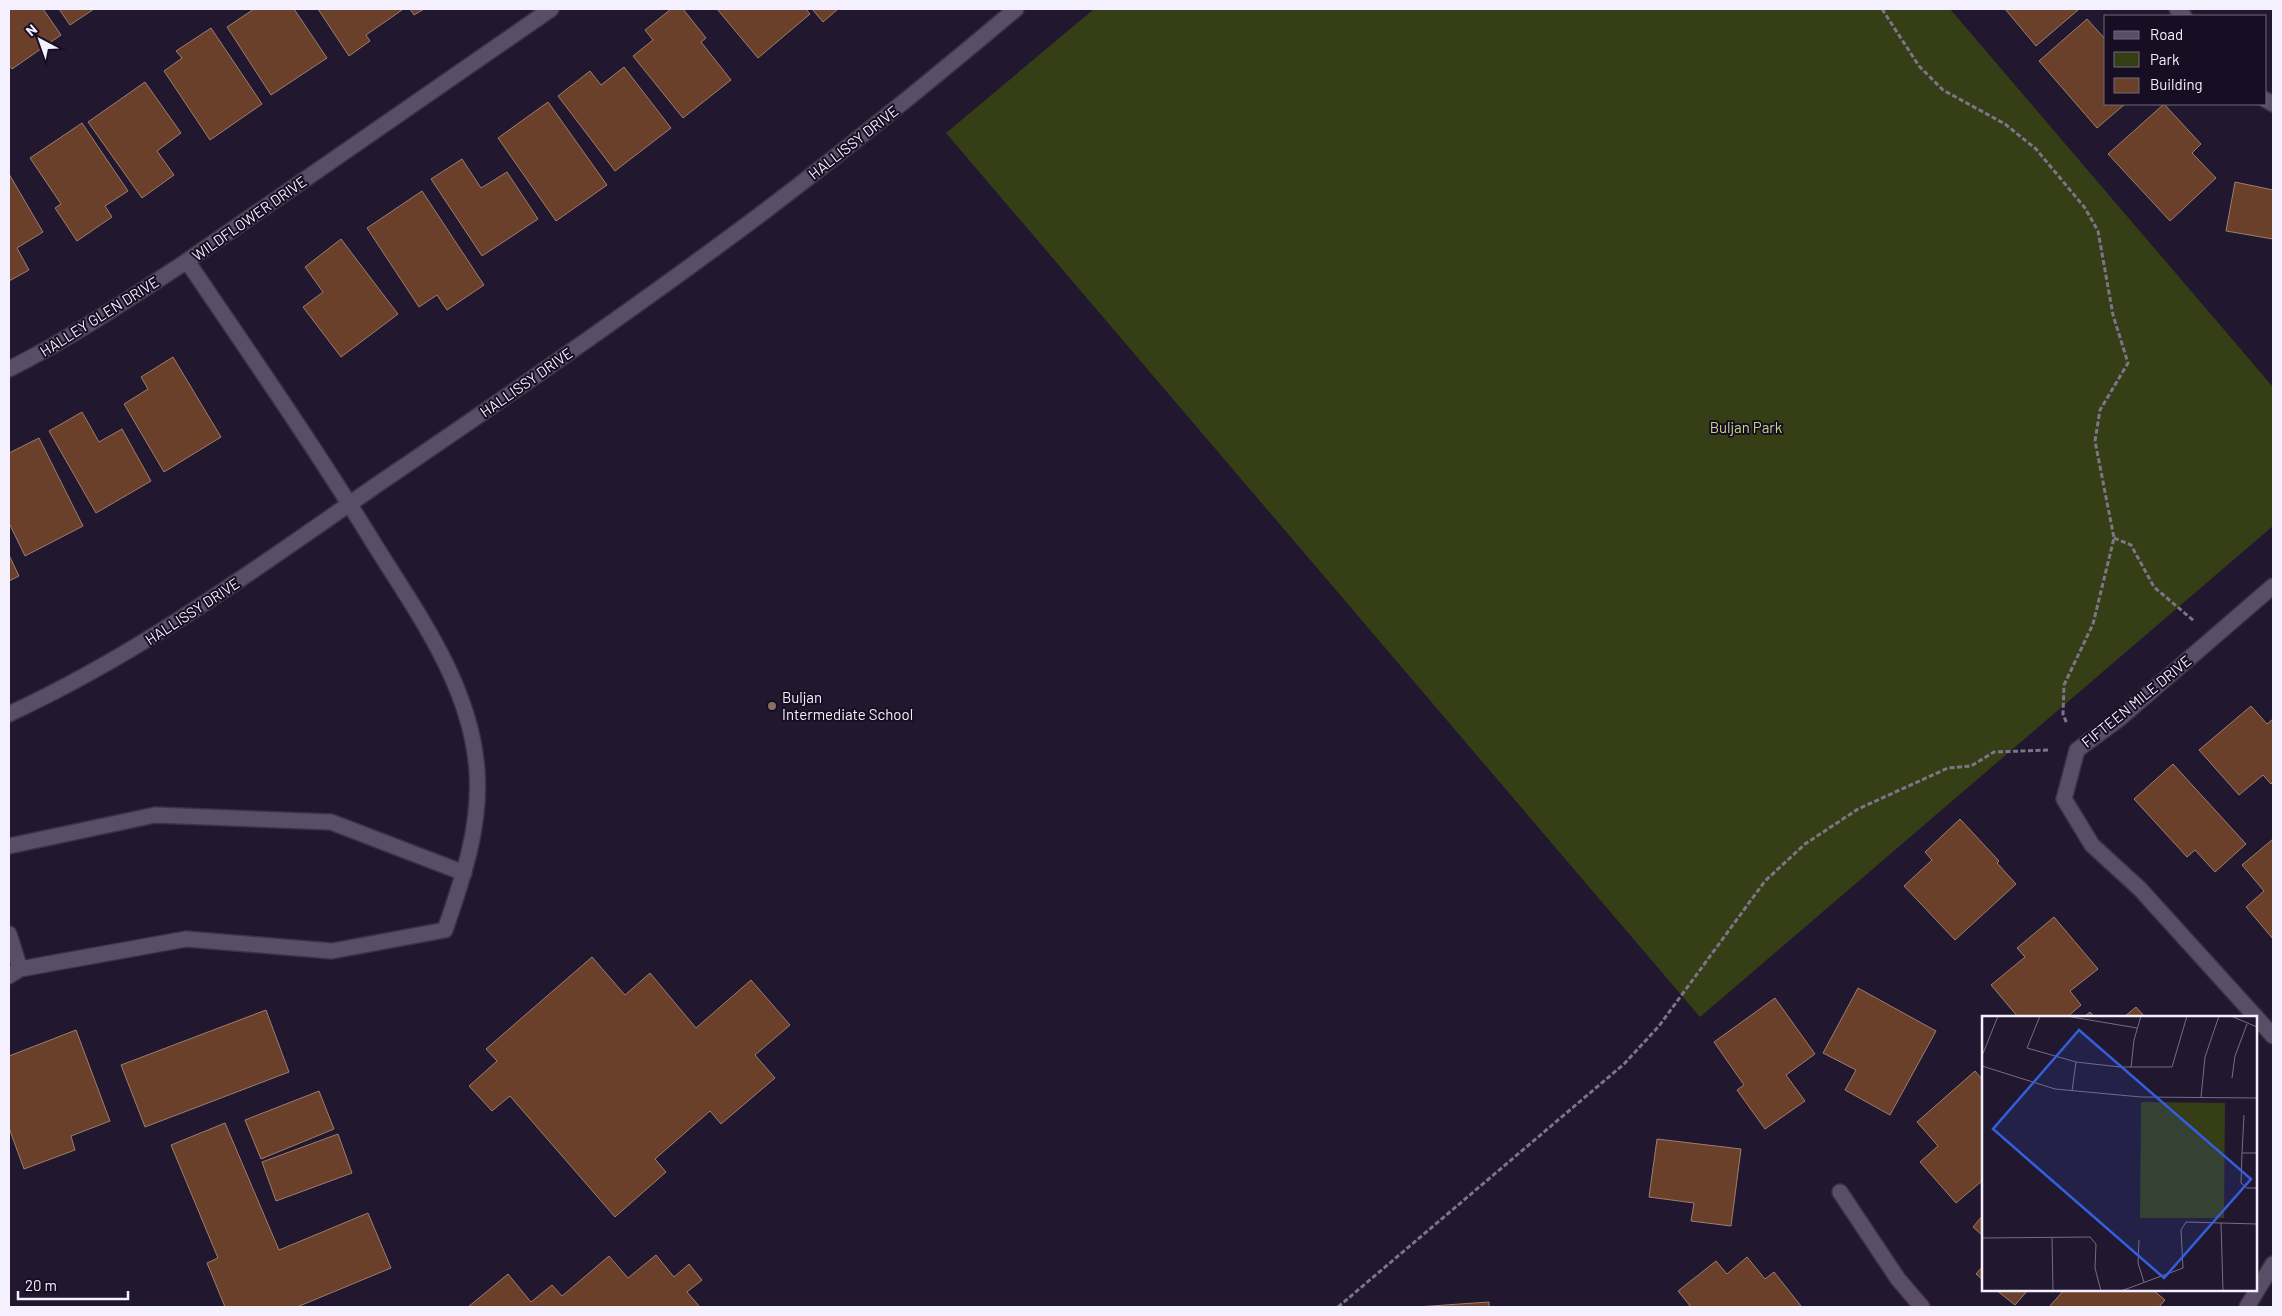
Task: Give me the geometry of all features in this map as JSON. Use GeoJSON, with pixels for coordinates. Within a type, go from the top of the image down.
{"type":"FeatureCollection","features":[{"type":"Feature","properties":{"kind":"street","name":"WILDFLOWER DRIVE"},"geometry":{"type":"LineString","coordinates":[[14,972],[186,939],[332,951],[445,930],[464,873],[477,812],[477,770],[468,724],[452,677],[432,637],[323,460],[187,261],[550,9]]}},
{"type":"Feature","properties":{"kind":"street","name":"HALLISSY DRIVE"},"geometry":{"type":"LineString","coordinates":[[9,714],[135,648],[208,602],[661,288],[753,220],[908,100],[1016,9]]}},
{"type":"Feature","properties":{"kind":"street","name":"HALLEY GLEN DRIVE"},"geometry":{"type":"LineString","coordinates":[[9,370],[40,354],[187,261]]}},
{"type":"Feature","properties":{"kind":"street","name":"FIFTEEN MILE DRIVE"},"geometry":{"type":"LineString","coordinates":[[2255,1016],[2140,889],[2092,845],[2064,799],[2077,750],[2119,719],[2273,586]]}},
{"type":"Feature","properties":{"kind":"street"},"geometry":{"type":"LineString","coordinates":[[9,846],[155,816],[330,822],[464,873]]}},
{"type":"Feature","properties":{"kind":"street"},"geometry":{"type":"LineString","coordinates":[[9,934],[14,972]]}},
{"type":"Feature","properties":{"kind":"street","name":"FIFTEEN MILE DRIVE"},"geometry":{"type":"LineString","coordinates":[[2257,1018],[2273,1036]]}},
{"type":"Feature","properties":{"kind":"street"},"geometry":{"type":"LineString","coordinates":[[1840,1192],[1898,1279],[1922,1307]]}},
{"type":"Feature","properties":{"kind":"street"},"geometry":{"type":"LineString","coordinates":[[2257,1290],[2273,1264]]}},
{"type":"Feature","properties":{"kind":"street"},"geometry":{"type":"LineString","coordinates":[[2247,1307],[2257,1291]]}},
{"type":"Feature","properties":{"kind":"path"},"geometry":{"type":"LineString","coordinates":[[1338,1307],[1624,1064],[1659,1026],[1765,881],[1805,844],[1858,809],[1948,768],[1971,766],[1994,752],[2077,750],[2063,714],[2064,685],[2093,624],[2114,538],[2095,441],[2100,410],[2128,363],[2113,315],[2098,231],[2085,208],[2036,149],[2005,124],[1943,90],[1919,66],[1882,9]]}},
{"type":"Feature","properties":{"kind":"path"},"geometry":{"type":"LineString","coordinates":[[2114,538],[2131,545],[2154,588],[2190,616],[2211,640]]}},
{"type":"Feature","properties":{"kind":"green space","name":"Buljan Park"},"geometry":{"type":"Polygon","coordinates":[[[1094,9],[1950,9],[2273,387],[2273,526],[1700,1017],[946,133],[1094,9]]]}},
{"type":"Feature","properties":{"kind":"building"},"geometry":{"type":"Polygon","coordinates":[[[9,9],[43,9],[61,35],[12,69],[9,65],[9,9]]]}},
{"type":"Feature","properties":{"kind":"building"},"geometry":{"type":"Polygon","coordinates":[[[59,9],[94,9],[70,25],[59,9]]]}},
{"type":"Feature","properties":{"kind":"building"},"geometry":{"type":"Polygon","coordinates":[[[254,9],[294,9],[327,58],[271,95],[227,27],[254,9]]]}},
{"type":"Feature","properties":{"kind":"building"},"geometry":{"type":"Polygon","coordinates":[[[318,9],[402,10],[366,35],[370,41],[349,56],[318,9]]]}},
{"type":"Feature","properties":{"kind":"building"},"geometry":{"type":"Polygon","coordinates":[[[410,9],[424,9],[414,15],[410,9]]]}},
{"type":"Feature","properties":{"kind":"building"},"geometry":{"type":"Polygon","coordinates":[[[671,9],[683,9],[706,38],[701,42],[731,80],[683,118],[633,56],[653,40],[645,30],[671,9]]]}},
{"type":"Feature","properties":{"kind":"building"},"geometry":{"type":"Polygon","coordinates":[[[717,9],[806,9],[810,14],[758,58],[717,9]]]}},
{"type":"Feature","properties":{"kind":"building"},"geometry":{"type":"Polygon","coordinates":[[[812,9],[838,9],[823,22],[812,9]]]}},
{"type":"Feature","properties":{"kind":"building"},"geometry":{"type":"Polygon","coordinates":[[[2005,9],[2077,9],[2078,10],[2036,46],[2005,9]]]}},
{"type":"Feature","properties":{"kind":"building"},"geometry":{"type":"Polygon","coordinates":[[[2087,19],[2104,38],[2104,105],[2124,105],[2097,128],[2039,61],[2087,19]]]}},
{"type":"Feature","properties":{"kind":"building"},"geometry":{"type":"Polygon","coordinates":[[[211,28],[262,104],[210,140],[164,71],[182,58],[176,51],[211,28]]]}},
{"type":"Feature","properties":{"kind":"building"},"geometry":{"type":"Polygon","coordinates":[[[624,67],[671,128],[615,171],[558,96],[590,71],[601,85],[624,67]]]}},
{"type":"Feature","properties":{"kind":"building"},"geometry":{"type":"Polygon","coordinates":[[[145,82],[181,133],[157,151],[174,175],[142,198],[88,122],[145,82]]]}},
{"type":"Feature","properties":{"kind":"building"},"geometry":{"type":"Polygon","coordinates":[[[548,102],[607,185],[556,221],[498,138],[548,102]]]}},
{"type":"Feature","properties":{"kind":"building"},"geometry":{"type":"Polygon","coordinates":[[[2165,105],[2201,144],[2192,153],[2216,178],[2170,221],[2108,154],[2165,105]]]}},
{"type":"Feature","properties":{"kind":"building"},"geometry":{"type":"Polygon","coordinates":[[[82,123],[128,191],[105,206],[112,217],[77,241],[55,208],[61,204],[30,158],[82,123]]]}},
{"type":"Feature","properties":{"kind":"building"},"geometry":{"type":"Polygon","coordinates":[[[462,159],[481,188],[507,172],[538,219],[482,256],[431,179],[462,159]]]}},
{"type":"Feature","properties":{"kind":"building"},"geometry":{"type":"Polygon","coordinates":[[[9,174],[43,232],[17,248],[29,270],[9,281],[9,174]]]}},
{"type":"Feature","properties":{"kind":"building"},"geometry":{"type":"Polygon","coordinates":[[[2235,182],[2273,190],[2273,239],[2226,231],[2235,182]]]}},
{"type":"Feature","properties":{"kind":"building"},"geometry":{"type":"Polygon","coordinates":[[[422,191],[484,285],[447,310],[437,295],[419,307],[367,228],[422,191]]]}},
{"type":"Feature","properties":{"kind":"building"},"geometry":{"type":"Polygon","coordinates":[[[341,239],[398,314],[341,357],[303,307],[323,292],[305,267],[341,239]]]}},
{"type":"Feature","properties":{"kind":"building"},"geometry":{"type":"Polygon","coordinates":[[[173,357],[221,437],[164,472],[124,404],[148,389],[141,377],[173,357]]]}},
{"type":"Feature","properties":{"kind":"building"},"geometry":{"type":"Polygon","coordinates":[[[82,412],[99,442],[122,429],[151,481],[96,513],[49,431],[82,412]]]}},
{"type":"Feature","properties":{"kind":"building"},"geometry":{"type":"Polygon","coordinates":[[[39,438],[83,526],[25,556],[9,523],[9,453],[39,438]]]}},
{"type":"Feature","properties":{"kind":"building"},"geometry":{"type":"Polygon","coordinates":[[[9,555],[19,576],[9,581],[9,555]]]}},
{"type":"Feature","properties":{"kind":"building"},"geometry":{"type":"Polygon","coordinates":[[[2251,706],[2267,724],[2273,719],[2273,782],[2271,784],[2263,775],[2239,795],[2199,750],[2251,706]]]}},
{"type":"Feature","properties":{"kind":"building"},"geometry":{"type":"Polygon","coordinates":[[[2173,764],[2246,844],[2215,872],[2195,850],[2187,857],[2134,799],[2173,764]]]}},
{"type":"Feature","properties":{"kind":"building"},"geometry":{"type":"Polygon","coordinates":[[[1960,819],[1999,861],[1997,863],[2016,884],[1955,940],[1904,886],[1932,860],[1925,852],[1960,819]]]}},
{"type":"Feature","properties":{"kind":"building"},"geometry":{"type":"Polygon","coordinates":[[[2273,839],[2273,939],[2246,907],[2264,891],[2242,865],[2273,839]]]}},
{"type":"Feature","properties":{"kind":"building"},"geometry":{"type":"Polygon","coordinates":[[[2054,917],[2098,969],[2070,991],[2081,1005],[2068,1016],[2017,1016],[1991,985],[2025,957],[2017,948],[2054,917]]]}},
{"type":"Feature","properties":{"kind":"building"},"geometry":{"type":"Polygon","coordinates":[[[592,957],[625,995],[650,973],[696,1028],[751,980],[790,1025],[755,1055],[775,1078],[721,1124],[710,1111],[655,1159],[666,1172],[615,1217],[510,1096],[492,1111],[469,1086],[497,1061],[486,1049],[592,957]]]}},
{"type":"Feature","properties":{"kind":"building"},"geometry":{"type":"Polygon","coordinates":[[[1858,988],[1936,1031],[1890,1115],[1845,1090],[1856,1070],[1823,1053],[1858,988]]]}},
{"type":"Feature","properties":{"kind":"building"},"geometry":{"type":"Polygon","coordinates":[[[1775,998],[1815,1054],[1786,1075],[1805,1101],[1765,1129],[1737,1090],[1744,1085],[1714,1042],[1775,998]]]}},
{"type":"Feature","properties":{"kind":"building"},"geometry":{"type":"Polygon","coordinates":[[[2136,1007],[2144,1016],[2125,1016],[2136,1007]]]}},
{"type":"Feature","properties":{"kind":"building"},"geometry":{"type":"Polygon","coordinates":[[[266,1010],[289,1072],[145,1127],[121,1065],[266,1010]]]}},
{"type":"Feature","properties":{"kind":"building"},"geometry":{"type":"Polygon","coordinates":[[[2090,1012],[2093,1016],[2085,1016],[2090,1012]]]}},
{"type":"Feature","properties":{"kind":"building"},"geometry":{"type":"Polygon","coordinates":[[[76,1030],[110,1121],[71,1136],[75,1150],[24,1169],[9,1128],[9,1056],[76,1030]]]}},
{"type":"Feature","properties":{"kind":"building"},"geometry":{"type":"Polygon","coordinates":[[[1975,1071],[1982,1079],[1982,1181],[1956,1203],[1920,1162],[1938,1146],[1917,1122],[1975,1071]]]}},
{"type":"Feature","properties":{"kind":"building"},"geometry":{"type":"Polygon","coordinates":[[[319,1091],[334,1129],[261,1159],[245,1120],[319,1091]]]}},
{"type":"Feature","properties":{"kind":"building"},"geometry":{"type":"Polygon","coordinates":[[[225,1123],[279,1250],[368,1213],[391,1268],[297,1307],[225,1307],[207,1263],[218,1258],[171,1145],[225,1123]]]}},
{"type":"Feature","properties":{"kind":"building"},"geometry":{"type":"Polygon","coordinates":[[[338,1134],[352,1173],[276,1201],[262,1162],[338,1134]]]}},
{"type":"Feature","properties":{"kind":"building"},"geometry":{"type":"Polygon","coordinates":[[[1657,1139],[1741,1149],[1731,1226],[1691,1221],[1694,1203],[1649,1197],[1657,1139]]]}},
{"type":"Feature","properties":{"kind":"building"},"geometry":{"type":"Polygon","coordinates":[[[1982,1216],[1982,1235],[1973,1227],[1982,1216]]]}},
{"type":"Feature","properties":{"kind":"building"},"geometry":{"type":"Polygon","coordinates":[[[656,1255],[674,1277],[689,1264],[702,1280],[687,1292],[700,1307],[468,1307],[508,1274],[531,1302],[552,1285],[562,1296],[609,1256],[628,1278],[656,1255]]]}},
{"type":"Feature","properties":{"kind":"building"},"geometry":{"type":"Polygon","coordinates":[[[1747,1257],[1765,1279],[1774,1272],[1801,1306],[1691,1307],[1678,1291],[1716,1261],[1727,1274],[1747,1257]]]}},
{"type":"Feature","properties":{"kind":"building"},"geometry":{"type":"Polygon","coordinates":[[[1982,1267],[1982,1279],[1976,1274],[1982,1267]]]}},
{"type":"Feature","properties":{"kind":"building"},"geometry":{"type":"Polygon","coordinates":[[[1997,1291],[2027,1291],[2015,1305],[1997,1291]]]}},
{"type":"Feature","properties":{"kind":"building"},"geometry":{"type":"Polygon","coordinates":[[[2063,1291],[2154,1291],[2165,1300],[2159,1307],[2049,1307],[2063,1291]]]}},
{"type":"Feature","properties":{"kind":"building"},"geometry":{"type":"Polygon","coordinates":[[[1489,1302],[1489,1307],[1416,1307],[1489,1302]]]}},
{"type":"Feature","properties":{"kind":"place","name":"Buljan Intermediate School"},"geometry":{"type":"Point","coordinates":[772,706]}}]}
